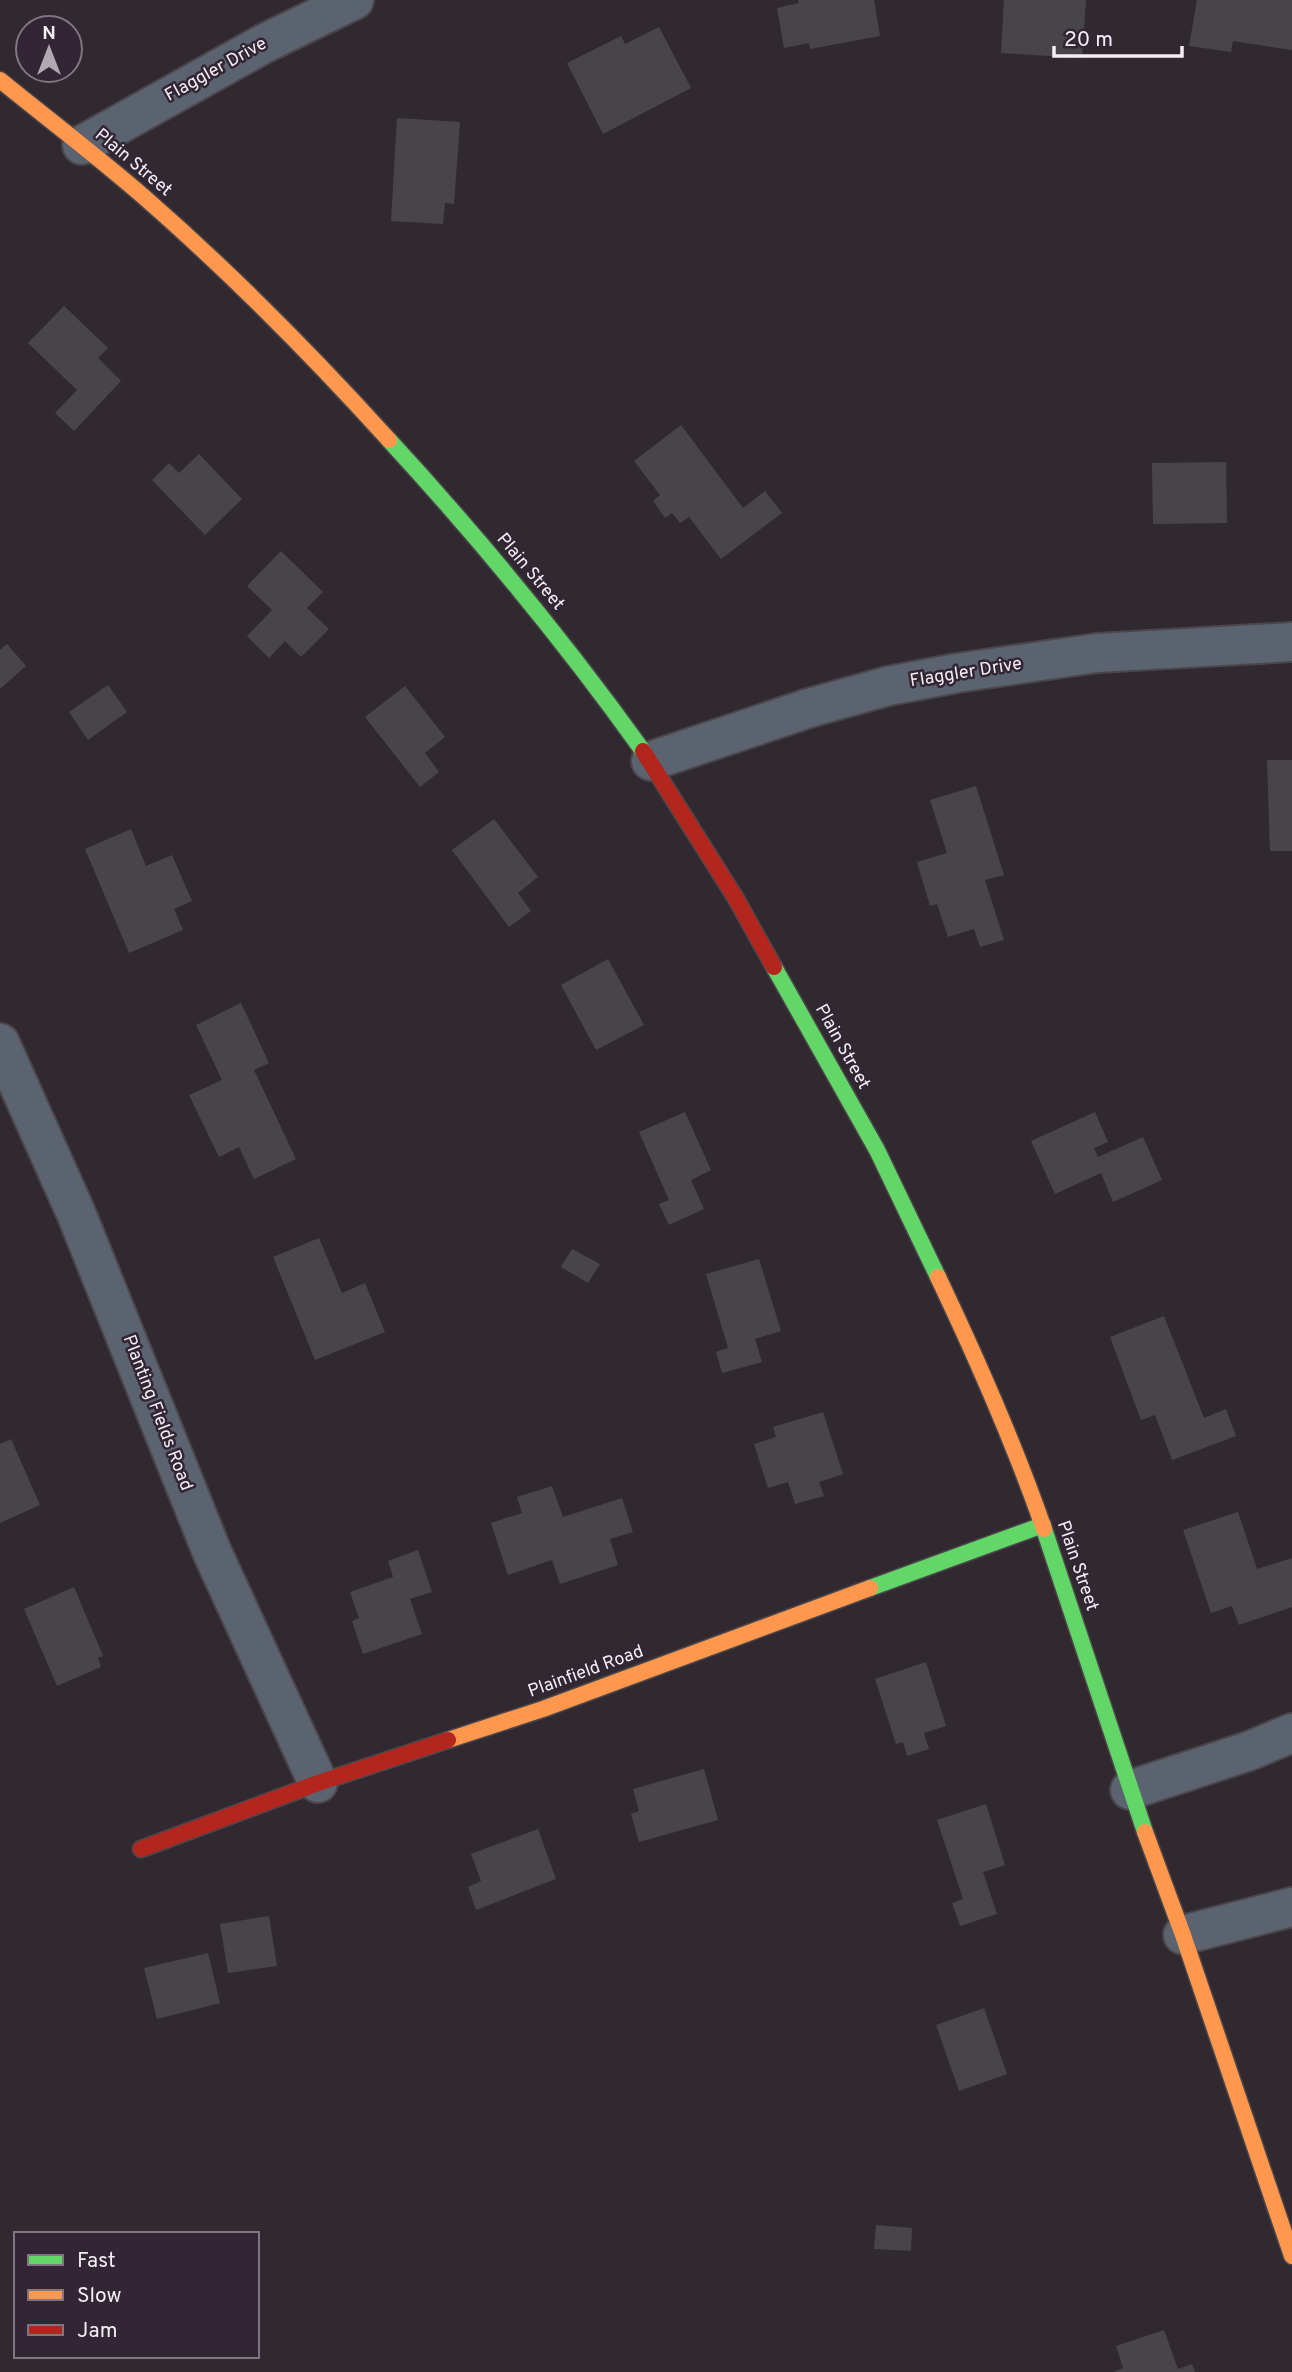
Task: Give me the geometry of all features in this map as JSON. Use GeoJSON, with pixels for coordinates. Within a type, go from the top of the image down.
{"type":"FeatureCollection","features":[{"type":"Feature","properties":{"kind":"main road","name":"Plain Street"},"geometry":{"type":"LineString","coordinates":[[0,80],[144,197],[264,308],[355,401],[521,590],[588,674],[651,761],[735,897],[877,1150],[967,1336],[1042,1525],[1130,1790],[1183,1935],[1292,2256]]}},
{"type":"Feature","properties":{"kind":"main road","name":"Plainfield Road"},"geometry":{"type":"LineString","coordinates":[[141,1849],[318,1783],[543,1709],[1042,1525]]}},
{"type":"Feature","properties":{"kind":"street","name":"Flaggler Drive"},"geometry":{"type":"LineString","coordinates":[[82,145],[265,43],[354,0]]}},
{"type":"Feature","properties":{"kind":"street","name":"Flaggler Drive"},"geometry":{"type":"LineString","coordinates":[[651,761],[808,708],[888,686],[957,673],[1097,653],[1292,642]]}},
{"type":"Feature","properties":{"kind":"street","name":"Planting Fields Road"},"geometry":{"type":"LineString","coordinates":[[0,1042],[76,1213],[212,1552],[318,1783]]}},
{"type":"Feature","properties":{"kind":"street"},"geometry":{"type":"LineString","coordinates":[[1130,1790],[1249,1751],[1292,1733]]}},
{"type":"Feature","properties":{"kind":"street"},"geometry":{"type":"LineString","coordinates":[[1183,1935],[1292,1907]]}},
{"type":"Feature","properties":{"kind":"building"},"geometry":{"type":"Polygon","coordinates":[[[798,0],[874,0],[880,36],[810,49],[809,43],[784,48],[777,8],[799,3],[798,0]]]}},
{"type":"Feature","properties":{"kind":"building"},"geometry":{"type":"Polygon","coordinates":[[[1004,0],[1086,0],[1082,58],[1001,53],[1004,0]]]}},
{"type":"Feature","properties":{"kind":"building"},"geometry":{"type":"Polygon","coordinates":[[[1197,0],[1292,0],[1292,50],[1233,41],[1231,52],[1189,46],[1197,0]]]}},
{"type":"Feature","properties":{"kind":"building"},"geometry":{"type":"Polygon","coordinates":[[[659,27],[691,88],[603,134],[567,63],[621,36],[625,44],[659,27]]]}},
{"type":"Feature","properties":{"kind":"building"},"geometry":{"type":"Polygon","coordinates":[[[397,118],[460,122],[454,204],[445,203],[443,224],[391,221],[397,118]]]}},
{"type":"Feature","properties":{"kind":"building"},"geometry":{"type":"Polygon","coordinates":[[[64,306],[108,348],[98,358],[121,381],[74,431],[55,413],[77,390],[28,343],[64,306]]]}},
{"type":"Feature","properties":{"kind":"building"},"geometry":{"type":"Polygon","coordinates":[[[681,425],[743,508],[765,491],[782,513],[721,559],[689,517],[680,523],[672,513],[665,518],[653,501],[660,495],[634,461],[681,425]]]}},
{"type":"Feature","properties":{"kind":"building"},"geometry":{"type":"Polygon","coordinates":[[[199,454],[242,499],[205,535],[152,480],[169,463],[179,473],[199,454]]]}},
{"type":"Feature","properties":{"kind":"building"},"geometry":{"type":"Polygon","coordinates":[[[1226,462],[1227,523],[1153,524],[1152,463],[1226,462]]]}},
{"type":"Feature","properties":{"kind":"building"},"geometry":{"type":"Polygon","coordinates":[[[281,551],[323,592],[307,608],[329,629],[301,657],[285,641],[269,658],[247,636],[272,610],[247,586],[281,551]]]}},
{"type":"Feature","properties":{"kind":"building"},"geometry":{"type":"Polygon","coordinates":[[[7,644],[26,666],[0,689],[0,650],[7,644]]]}},
{"type":"Feature","properties":{"kind":"building"},"geometry":{"type":"Polygon","coordinates":[[[108,685],[127,712],[88,740],[69,712],[108,685]]]}},
{"type":"Feature","properties":{"kind":"building"},"geometry":{"type":"Polygon","coordinates":[[[405,686],[445,737],[425,753],[439,772],[420,787],[365,717],[405,686]]]}},
{"type":"Feature","properties":{"kind":"building"},"geometry":{"type":"Polygon","coordinates":[[[1267,760],[1292,760],[1292,851],[1270,851],[1267,760]]]}},
{"type":"Feature","properties":{"kind":"building"},"geometry":{"type":"Polygon","coordinates":[[[976,786],[1004,875],[985,880],[1004,940],[980,947],[974,929],[948,937],[937,904],[930,906],[917,862],[947,853],[930,800],[976,786]]]}},
{"type":"Feature","properties":{"kind":"building"},"geometry":{"type":"Polygon","coordinates":[[[494,819],[538,877],[518,893],[531,911],[509,927],[452,850],[494,819]]]}},
{"type":"Feature","properties":{"kind":"building"},"geometry":{"type":"Polygon","coordinates":[[[131,829],[146,866],[172,855],[192,901],[174,909],[183,930],[129,953],[85,849],[131,829]]]}},
{"type":"Feature","properties":{"kind":"building"},"geometry":{"type":"Polygon","coordinates":[[[608,959],[644,1025],[596,1050],[561,985],[608,959]]]}},
{"type":"Feature","properties":{"kind":"building"},"geometry":{"type":"Polygon","coordinates":[[[241,1003],[269,1063],[254,1070],[296,1159],[254,1179],[239,1147],[219,1157],[189,1095],[222,1080],[196,1025],[241,1003]]]}},
{"type":"Feature","properties":{"kind":"building"},"geometry":{"type":"Polygon","coordinates":[[[685,1112],[711,1170],[691,1180],[704,1209],[669,1225],[659,1204],[669,1200],[639,1132],[685,1112]]]}},
{"type":"Feature","properties":{"kind":"building"},"geometry":{"type":"Polygon","coordinates":[[[1095,1112],[1108,1142],[1094,1148],[1098,1157],[1143,1137],[1162,1180],[1113,1202],[1101,1173],[1055,1194],[1031,1141],[1095,1112]]]}},
{"type":"Feature","properties":{"kind":"building"},"geometry":{"type":"Polygon","coordinates":[[[319,1238],[342,1293],[365,1283],[385,1332],[315,1360],[273,1257],[319,1238]]]}},
{"type":"Feature","properties":{"kind":"building"},"geometry":{"type":"Polygon","coordinates":[[[572,1249],[600,1264],[588,1283],[561,1267],[572,1249]]]}},
{"type":"Feature","properties":{"kind":"building"},"geometry":{"type":"Polygon","coordinates":[[[759,1259],[781,1331],[755,1339],[762,1362],[722,1373],[716,1352],[728,1348],[706,1274],[759,1259]]]}},
{"type":"Feature","properties":{"kind":"building"},"geometry":{"type":"Polygon","coordinates":[[[1164,1316],[1204,1418],[1226,1409],[1236,1436],[1172,1460],[1155,1415],[1141,1420],[1110,1337],[1164,1316]]]}},
{"type":"Feature","properties":{"kind":"building"},"geometry":{"type":"Polygon","coordinates":[[[823,1412],[843,1474],[819,1482],[824,1496],[795,1504],[788,1482],[768,1488],[754,1444],[776,1437],[773,1427],[823,1412]]]}},
{"type":"Feature","properties":{"kind":"building"},"geometry":{"type":"Polygon","coordinates":[[[11,1439],[40,1505],[0,1523],[0,1444],[11,1439]]]}},
{"type":"Feature","properties":{"kind":"building"},"geometry":{"type":"Polygon","coordinates":[[[552,1486],[563,1517],[622,1498],[633,1532],[610,1539],[618,1565],[560,1584],[552,1560],[508,1575],[491,1523],[522,1513],[517,1497],[552,1486]]]}},
{"type":"Feature","properties":{"kind":"building"},"geometry":{"type":"Polygon","coordinates":[[[1238,1512],[1257,1569],[1292,1558],[1292,1607],[1239,1625],[1232,1606],[1211,1613],[1183,1530],[1238,1512]]]}},
{"type":"Feature","properties":{"kind":"building"},"geometry":{"type":"Polygon","coordinates":[[[418,1550],[432,1592],[410,1599],[422,1634],[363,1654],[352,1621],[359,1618],[350,1592],[393,1577],[388,1561],[418,1550]]]}},
{"type":"Feature","properties":{"kind":"building"},"geometry":{"type":"Polygon","coordinates":[[[74,1587],[103,1656],[98,1658],[101,1667],[57,1686],[24,1609],[74,1587]]]}},
{"type":"Feature","properties":{"kind":"building"},"geometry":{"type":"Polygon","coordinates":[[[926,1662],[946,1726],[924,1733],[929,1749],[907,1756],[903,1742],[896,1744],[875,1679],[926,1662]]]}},
{"type":"Feature","properties":{"kind":"building"},"geometry":{"type":"Polygon","coordinates":[[[704,1769],[718,1820],[639,1842],[631,1814],[639,1811],[633,1789],[704,1769]]]}},
{"type":"Feature","properties":{"kind":"building"},"geometry":{"type":"Polygon","coordinates":[[[986,1804],[1005,1865],[983,1872],[997,1914],[960,1926],[952,1903],[963,1899],[937,1820],[986,1804]]]}},
{"type":"Feature","properties":{"kind":"building"},"geometry":{"type":"Polygon","coordinates":[[[538,1829],[556,1879],[476,1910],[468,1887],[481,1881],[471,1854],[538,1829]]]}},
{"type":"Feature","properties":{"kind":"building"},"geometry":{"type":"Polygon","coordinates":[[[269,1916],[277,1966],[228,1973],[220,1924],[269,1916]]]}},
{"type":"Feature","properties":{"kind":"building"},"geometry":{"type":"Polygon","coordinates":[[[208,1953],[220,2003],[157,2019],[144,1968],[208,1953]]]}},
{"type":"Feature","properties":{"kind":"building"},"geometry":{"type":"Polygon","coordinates":[[[984,2008],[1007,2074],[959,2091],[936,2025],[984,2008]]]}},
{"type":"Feature","properties":{"kind":"building"},"geometry":{"type":"Polygon","coordinates":[[[876,2225],[912,2228],[911,2251],[874,2249],[876,2225]]]}},
{"type":"Feature","properties":{"kind":"building"},"geometry":{"type":"Polygon","coordinates":[[[1164,2330],[1178,2369],[1192,2364],[1195,2372],[1113,2372],[1123,2368],[1116,2346],[1164,2330]]]}},
{"type":"Feature","properties":{"kind":"traffic: fast"},"geometry":{"type":"LineString","coordinates":[[389,440],[521,592],[643,751]]}},
{"type":"Feature","properties":{"kind":"traffic: fast"},"geometry":{"type":"LineString","coordinates":[[774,967],[877,1150],[938,1277]]}},
{"type":"Feature","properties":{"kind":"traffic: fast"},"geometry":{"type":"LineString","coordinates":[[870,1588],[1043,1525]]}},
{"type":"Feature","properties":{"kind":"traffic: fast"},"geometry":{"type":"LineString","coordinates":[[1044,1529],[1145,1832]]}},
{"type":"Feature","properties":{"kind":"traffic: slow"},"geometry":{"type":"LineString","coordinates":[[0,80],[127,182],[208,255],[301,346],[389,440]]}},
{"type":"Feature","properties":{"kind":"traffic: slow"},"geometry":{"type":"LineString","coordinates":[[938,1277],[994,1401],[1044,1529]]}},
{"type":"Feature","properties":{"kind":"traffic: slow"},"geometry":{"type":"LineString","coordinates":[[448,1740],[543,1709],[870,1588]]}},
{"type":"Feature","properties":{"kind":"traffic: slow"},"geometry":{"type":"LineString","coordinates":[[1145,1832],[1183,1935],[1292,2256]]}},
{"type":"Feature","properties":{"kind":"traffic: jam"},"geometry":{"type":"LineString","coordinates":[[643,751],[735,897],[774,967]]}},
{"type":"Feature","properties":{"kind":"traffic: jam"},"geometry":{"type":"LineString","coordinates":[[141,1849],[318,1783],[448,1740]]}}]}
